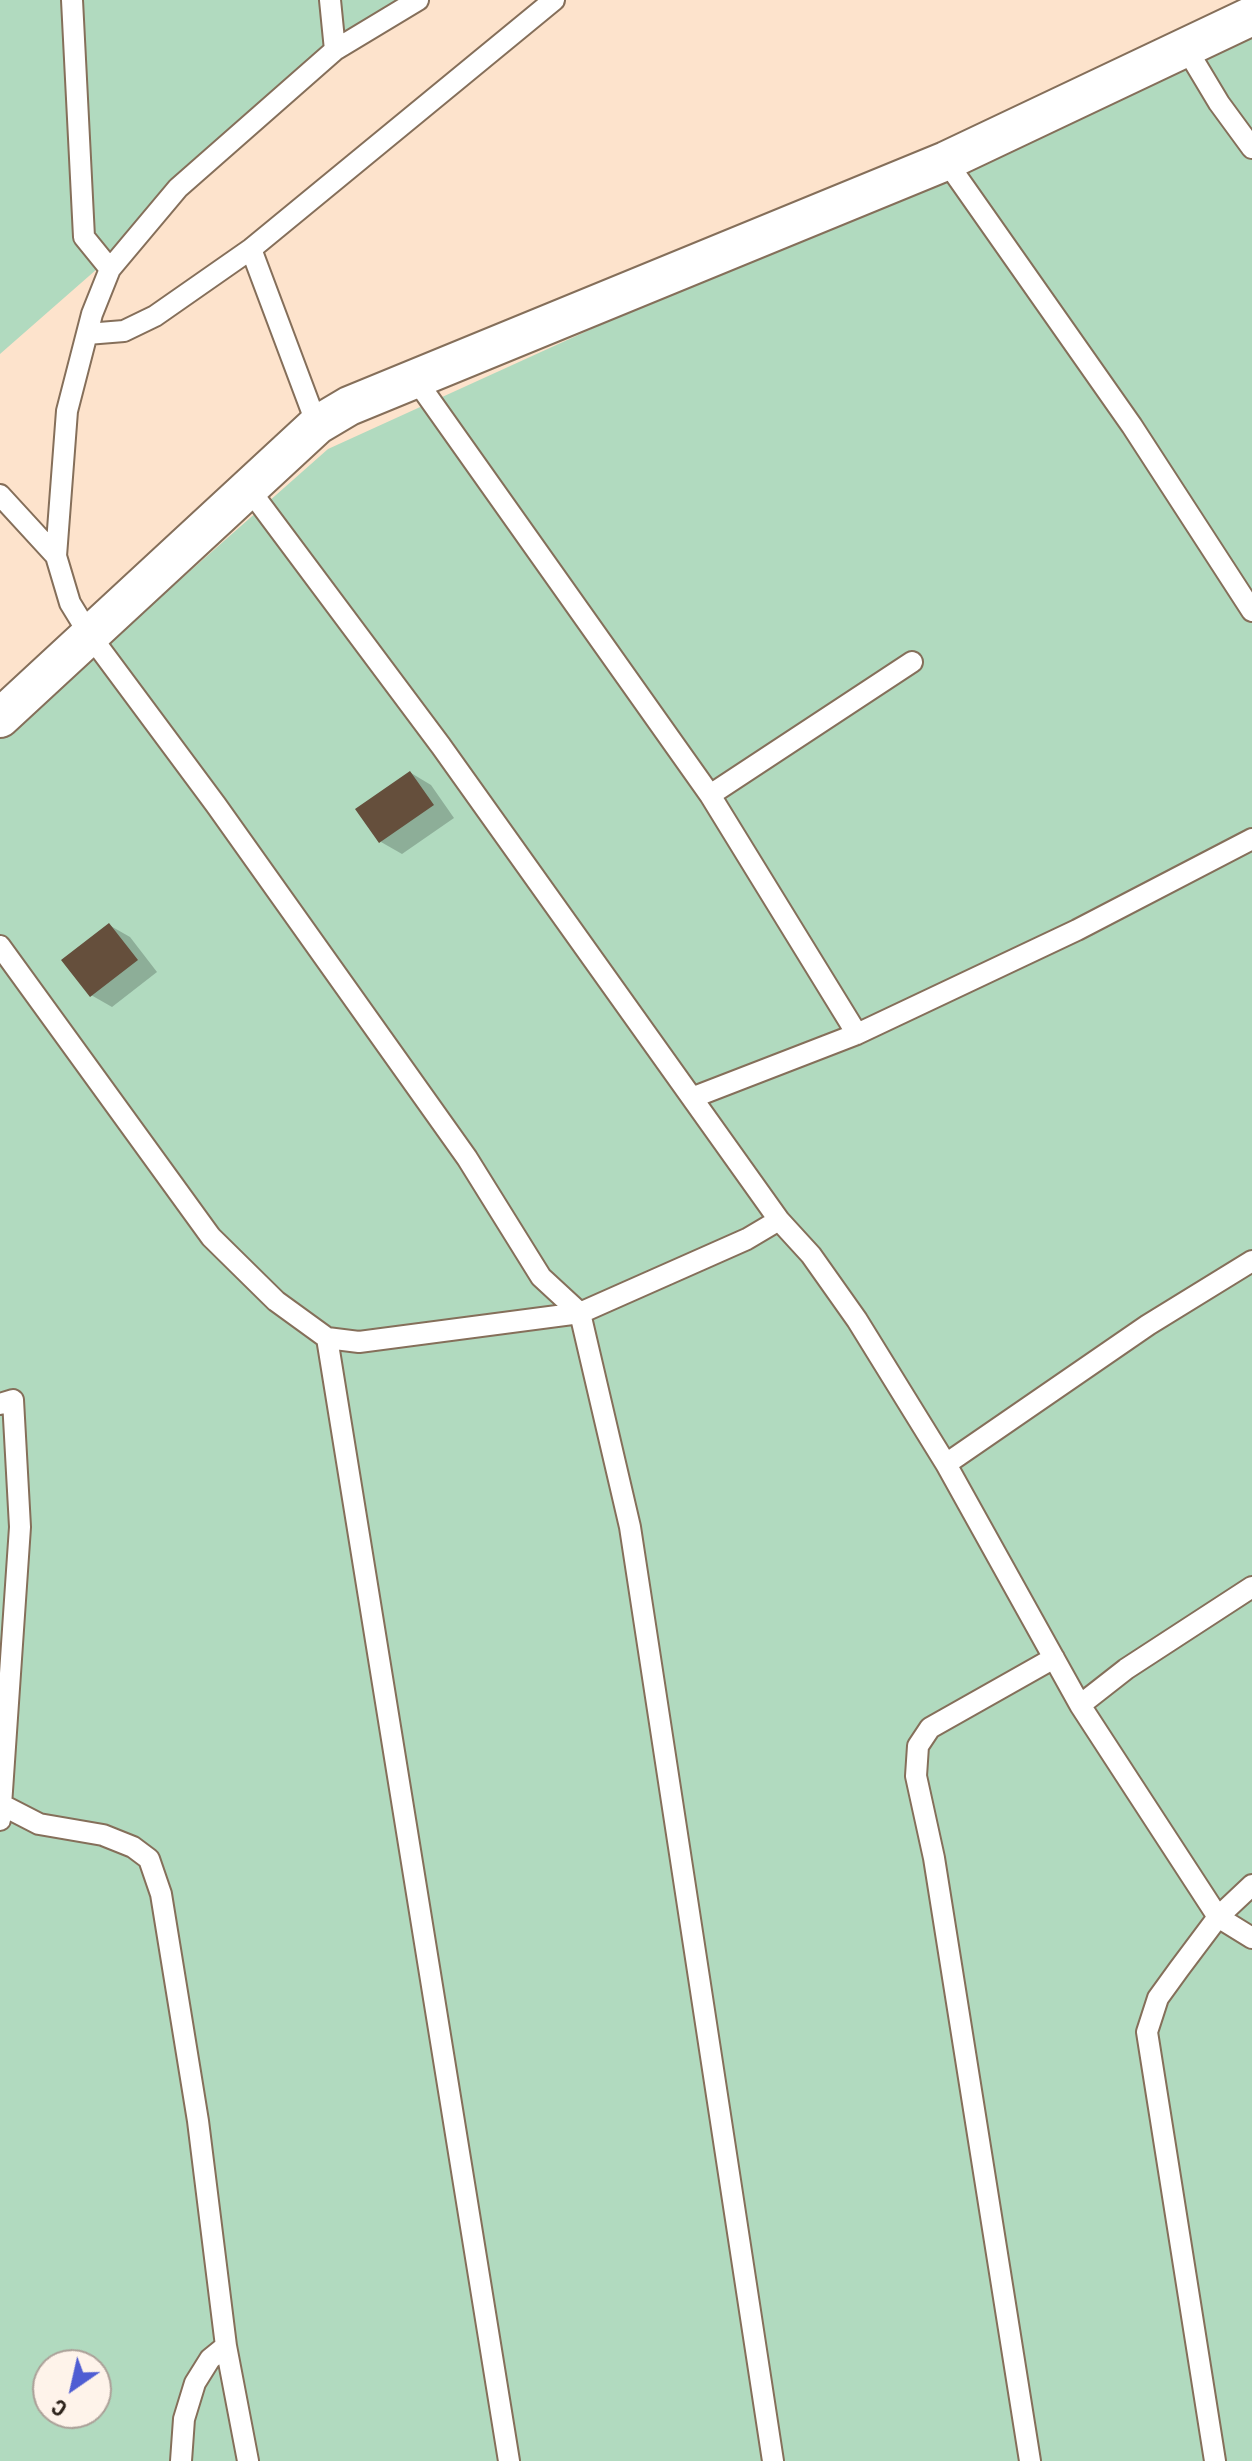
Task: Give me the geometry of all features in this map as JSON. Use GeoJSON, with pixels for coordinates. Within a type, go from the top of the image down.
{"type":"FeatureCollection","features":[{"type":"Feature","properties":{"kind":"street"},"geometry":{"type":"LineString","coordinates":[[0,718],[317,425],[349,406],[946,161],[1252,16]]}},
{"type":"Feature","properties":{"kind":"lane"},"geometry":{"type":"LineString","coordinates":[[72,0],[84,237],[110,269]]}},
{"type":"Feature","properties":{"kind":"lane"},"geometry":{"type":"LineString","coordinates":[[330,0],[335,50]]}},
{"type":"Feature","properties":{"kind":"lane"},"geometry":{"type":"LineString","coordinates":[[418,0],[335,50],[178,188],[110,269],[87,334],[67,411],[56,556],[70,603],[89,634],[216,805],[458,1146],[541,1277],[580,1313],[630,1527],[773,2461]]}},
{"type":"Feature","properties":{"kind":"lane"},"geometry":{"type":"LineString","coordinates":[[87,334],[124,331],[155,316],[251,249],[554,0]]}},
{"type":"Feature","properties":{"kind":"lane"},"geometry":{"type":"LineString","coordinates":[[1186,48],[1219,103],[1252,148]]}},
{"type":"Feature","properties":{"kind":"lane"},"geometry":{"type":"LineString","coordinates":[[946,161],[1132,426],[1252,611]]}},
{"type":"Feature","properties":{"kind":"lane"},"geometry":{"type":"LineString","coordinates":[[251,249],[317,425]]}},
{"type":"Feature","properties":{"kind":"lane"},"geometry":{"type":"LineString","coordinates":[[416,380],[710,795],[857,1034]]}},
{"type":"Feature","properties":{"kind":"lane"},"geometry":{"type":"LineString","coordinates":[[249,489],[441,746],[779,1220],[811,1255],[857,1320],[946,1464],[1080,1705],[1218,1917],[1252,1938]]}},
{"type":"Feature","properties":{"kind":"lane"},"geometry":{"type":"LineString","coordinates":[[0,495],[56,556]]}},
{"type":"Feature","properties":{"kind":"lane"},"geometry":{"type":"LineString","coordinates":[[710,795],[912,662]]}},
{"type":"Feature","properties":{"kind":"lane"},"geometry":{"type":"LineString","coordinates":[[694,1097],[857,1034],[1077,930],[1252,839]]}},
{"type":"Feature","properties":{"kind":"lane"},"geometry":{"type":"LineString","coordinates":[[0,946],[211,1237],[276,1301],[327,1338],[359,1342],[580,1313],[747,1239],[779,1220]]}},
{"type":"Feature","properties":{"kind":"lane"},"geometry":{"type":"LineString","coordinates":[[946,1464],[1148,1325],[1252,1261]]}},
{"type":"Feature","properties":{"kind":"lane"},"geometry":{"type":"LineString","coordinates":[[327,1338],[509,2461]]}},
{"type":"Feature","properties":{"kind":"lane"},"geometry":{"type":"LineString","coordinates":[[0,1404],[13,1400],[20,1527],[1,1812],[39,1824],[103,1835],[133,1847],[149,1859],[161,1894],[198,2121],[226,2346],[248,2461]]}},
{"type":"Feature","properties":{"kind":"lane"},"geometry":{"type":"LineString","coordinates":[[1080,1705],[1126,1669],[1252,1587]]}},
{"type":"Feature","properties":{"kind":"lane"},"geometry":{"type":"LineString","coordinates":[[1030,2461],[934,1858],[916,1776],[918,1746],[930,1728],[1054,1658]]}},
{"type":"Feature","properties":{"kind":"lane"},"geometry":{"type":"LineString","coordinates":[[1215,2461],[1147,2032],[1158,1998],[1218,1917],[1252,1885]]}},
{"type":"Feature","properties":{"kind":"lane"},"geometry":{"type":"LineString","coordinates":[[181,2461],[184,2419],[195,2383],[210,2359],[226,2346]]}},
{"type":"Feature","properties":{"kind":"green space"},"geometry":{"type":"Polygon","coordinates":[[[0,0],[404,0],[0,354],[0,0]]]}},
{"type":"Feature","properties":{"kind":"green space"},"geometry":{"type":"Polygon","coordinates":[[[1252,28],[1252,2461],[0,2461],[0,739],[328,449],[1252,28]]]}},
{"type":"Feature","properties":{"kind":"building"},"geometry":{"type":"Polygon","coordinates":[[[410,771],[434,805],[379,843],[355,809],[410,771]]]}},
{"type":"Feature","properties":{"kind":"building"},"geometry":{"type":"Polygon","coordinates":[[[109,923],[138,960],[90,997],[61,960],[109,923]]]}}]}
